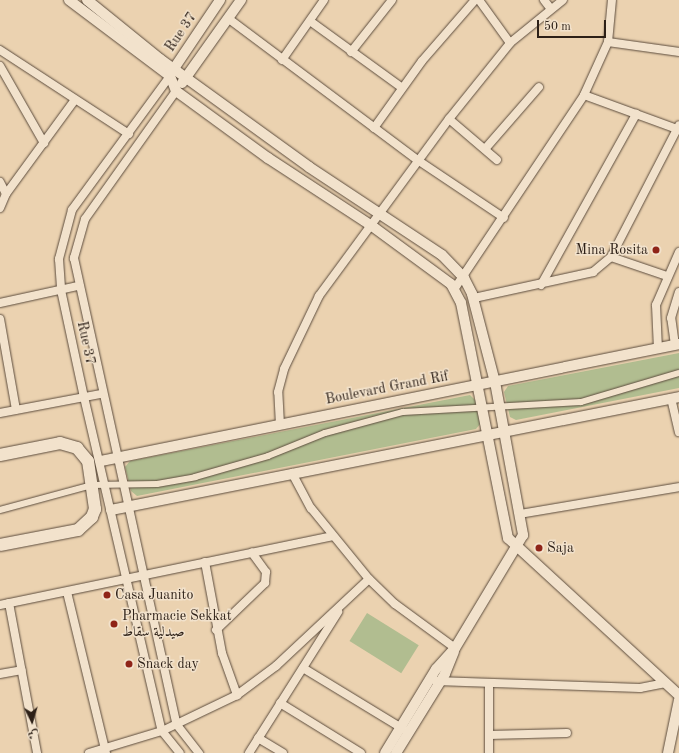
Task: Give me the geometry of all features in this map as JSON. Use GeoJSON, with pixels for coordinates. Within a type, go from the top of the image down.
{"type":"FeatureCollection","features":[{"type":"Feature","properties":{"kind":"main road"},"geometry":{"type":"LineString","coordinates":[[0,455],[69,445],[88,461],[95,509],[92,518],[78,530],[0,545]]}},
{"type":"Feature","properties":{"kind":"street"},"geometry":{"type":"LineString","coordinates":[[69,0],[172,72],[186,77],[309,167],[381,212],[442,255],[464,278],[474,298],[505,429],[523,535],[518,547],[455,648],[429,681],[405,730],[396,753]]}},
{"type":"Feature","properties":{"kind":"street"},"geometry":{"type":"LineString","coordinates":[[87,0],[172,72],[176,91],[268,158],[434,268],[455,288],[479,385],[508,538],[679,695]]}},
{"type":"Feature","properties":{"kind":"street","name":"Rue 37"},"geometry":{"type":"LineString","coordinates":[[176,725],[141,575],[128,506],[78,286],[74,250],[85,219],[242,0]]}},
{"type":"Feature","properties":{"kind":"street"},"geometry":{"type":"LineString","coordinates":[[282,60],[324,0]]}},
{"type":"Feature","properties":{"kind":"street"},"geometry":{"type":"LineString","coordinates":[[351,52],[392,0]]}},
{"type":"Feature","properties":{"kind":"street"},"geometry":{"type":"LineString","coordinates":[[374,128],[401,87],[475,0]]}},
{"type":"Feature","properties":{"kind":"street"},"geometry":{"type":"LineString","coordinates":[[479,0],[510,43]]}},
{"type":"Feature","properties":{"kind":"street"},"geometry":{"type":"LineString","coordinates":[[544,0],[551,9]]}},
{"type":"Feature","properties":{"kind":"street"},"geometry":{"type":"LineString","coordinates":[[280,425],[278,392],[301,327],[319,296],[372,226],[449,119],[510,43],[563,0]]}},
{"type":"Feature","properties":{"kind":"street"},"geometry":{"type":"LineString","coordinates":[[455,288],[464,278],[584,96],[608,42],[612,0]]}},
{"type":"Feature","properties":{"kind":"street","name":"Rue 37"},"geometry":{"type":"LineString","coordinates":[[162,731],[84,397],[61,290],[59,249],[72,210],[129,134],[172,72],[218,1]]}},
{"type":"Feature","properties":{"kind":"street"},"geometry":{"type":"LineString","coordinates":[[229,18],[282,60],[419,161],[504,218]]}},
{"type":"Feature","properties":{"kind":"street"},"geometry":{"type":"LineString","coordinates":[[310,21],[401,87]]}},
{"type":"Feature","properties":{"kind":"street"},"geometry":{"type":"LineString","coordinates":[[608,42],[679,52]]}},
{"type":"Feature","properties":{"kind":"street"},"geometry":{"type":"LineString","coordinates":[[0,50],[74,101],[129,134]]}},
{"type":"Feature","properties":{"kind":"street"},"geometry":{"type":"LineString","coordinates":[[0,66],[44,143]]}},
{"type":"Feature","properties":{"kind":"street"},"geometry":{"type":"LineString","coordinates":[[485,149],[539,87]]}},
{"type":"Feature","properties":{"kind":"street"},"geometry":{"type":"LineString","coordinates":[[474,298],[540,285],[594,272],[611,257],[678,127],[584,96]]}},
{"type":"Feature","properties":{"kind":"street"},"geometry":{"type":"LineString","coordinates":[[0,208],[6,194],[74,101]]}},
{"type":"Feature","properties":{"kind":"street"},"geometry":{"type":"LineString","coordinates":[[540,285],[636,114]]}},
{"type":"Feature","properties":{"kind":"street"},"geometry":{"type":"LineString","coordinates":[[449,119],[497,160]]}},
{"type":"Feature","properties":{"kind":"street"},"geometry":{"type":"LineString","coordinates":[[0,182],[6,194]]}},
{"type":"Feature","properties":{"kind":"street"},"geometry":{"type":"LineString","coordinates":[[72,210],[85,219]]}},
{"type":"Feature","properties":{"kind":"street"},"geometry":{"type":"LineString","coordinates":[[658,349],[654,319],[667,276],[679,252]]}},
{"type":"Feature","properties":{"kind":"street"},"geometry":{"type":"LineString","coordinates":[[611,257],[667,276]]}},
{"type":"Feature","properties":{"kind":"street"},"geometry":{"type":"LineString","coordinates":[[0,303],[78,286]]}},
{"type":"Feature","properties":{"kind":"street"},"geometry":{"type":"LineString","coordinates":[[677,345],[671,318],[679,292]]}},
{"type":"Feature","properties":{"kind":"street"},"geometry":{"type":"LineString","coordinates":[[0,319],[16,410]]}},
{"type":"Feature","properties":{"kind":"street","name":"Boulevard Grand Rif"},"geometry":{"type":"LineString","coordinates":[[100,461],[677,345]]}},
{"type":"Feature","properties":{"kind":"street"},"geometry":{"type":"LineString","coordinates":[[0,510],[92,485],[105,483],[157,484],[222,470],[325,433],[403,412],[483,406],[500,407],[582,402],[679,373]]}},
{"type":"Feature","properties":{"kind":"street"},"geometry":{"type":"LineString","coordinates":[[0,413],[102,394]]}},
{"type":"Feature","properties":{"kind":"street"},"geometry":{"type":"LineString","coordinates":[[111,510],[505,429],[675,397],[679,432]]}},
{"type":"Feature","properties":{"kind":"street"},"geometry":{"type":"LineString","coordinates":[[292,472],[311,508],[332,536],[369,579],[395,604],[455,648]]}},
{"type":"Feature","properties":{"kind":"street"},"geometry":{"type":"LineString","coordinates":[[520,514],[679,486]]}},
{"type":"Feature","properties":{"kind":"street"},"geometry":{"type":"LineString","coordinates":[[0,605],[332,536]]}},
{"type":"Feature","properties":{"kind":"street"},"geometry":{"type":"LineString","coordinates":[[216,630],[265,583],[266,572],[252,553]]}},
{"type":"Feature","properties":{"kind":"street"},"geometry":{"type":"LineString","coordinates":[[204,562],[216,630],[237,695]]}},
{"type":"Feature","properties":{"kind":"street"},"geometry":{"type":"LineString","coordinates":[[89,753],[106,752],[162,731],[237,695],[276,666],[369,579]]}},
{"type":"Feature","properties":{"kind":"street"},"geometry":{"type":"LineString","coordinates":[[67,592],[106,752]]}},
{"type":"Feature","properties":{"kind":"street"},"geometry":{"type":"LineString","coordinates":[[249,753],[347,598]]}},
{"type":"Feature","properties":{"kind":"street"},"geometry":{"type":"LineString","coordinates":[[10,603],[37,753]]}},
{"type":"Feature","properties":{"kind":"street"},"geometry":{"type":"LineString","coordinates":[[385,753],[405,730],[440,682],[455,648]]}},
{"type":"Feature","properties":{"kind":"street"},"geometry":{"type":"LineString","coordinates":[[303,668],[405,730]]}},
{"type":"Feature","properties":{"kind":"street"},"geometry":{"type":"LineString","coordinates":[[0,674],[22,670]]}},
{"type":"Feature","properties":{"kind":"street"},"geometry":{"type":"LineString","coordinates":[[429,681],[489,685],[640,688],[666,684]]}},
{"type":"Feature","properties":{"kind":"street"},"geometry":{"type":"LineString","coordinates":[[488,753],[489,685]]}},
{"type":"Feature","properties":{"kind":"street"},"geometry":{"type":"LineString","coordinates":[[668,753],[679,700]]}},
{"type":"Feature","properties":{"kind":"street"},"geometry":{"type":"LineString","coordinates":[[280,703],[361,753]]}},
{"type":"Feature","properties":{"kind":"street"},"geometry":{"type":"LineString","coordinates":[[176,725],[199,753]]}},
{"type":"Feature","properties":{"kind":"street"},"geometry":{"type":"LineString","coordinates":[[162,731],[180,753]]}},
{"type":"Feature","properties":{"kind":"street"},"geometry":{"type":"LineString","coordinates":[[489,735],[567,733]]}},
{"type":"Feature","properties":{"kind":"street"},"geometry":{"type":"LineString","coordinates":[[258,738],[283,753]]}},
{"type":"Feature","properties":{"kind":"green space"},"geometry":{"type":"Polygon","coordinates":[[[679,353],[679,388],[516,420],[510,417],[504,392],[508,386],[679,353]]]}},
{"type":"Feature","properties":{"kind":"green space"},"geometry":{"type":"Polygon","coordinates":[[[470,395],[476,401],[481,423],[476,429],[137,496],[131,491],[125,467],[130,461],[470,395]]]}},
{"type":"Feature","properties":{"kind":"green space"},"geometry":{"type":"Polygon","coordinates":[[[367,613],[419,645],[401,673],[350,641],[367,613]]]}},
{"type":"Feature","properties":{"kind":"place","name":"Mina Rosita"},"geometry":{"type":"Point","coordinates":[656,250]}},
{"type":"Feature","properties":{"kind":"place","name":"Saja"},"geometry":{"type":"Point","coordinates":[539,548]}},
{"type":"Feature","properties":{"kind":"place","name":"Casa Juanito"},"geometry":{"type":"Point","coordinates":[107,595]}},
{"type":"Feature","properties":{"kind":"place","name":"Pharmacie Sekkat صيدلية سقاط"},"geometry":{"type":"Point","coordinates":[114,624]}},
{"type":"Feature","properties":{"kind":"place","name":"Snack day"},"geometry":{"type":"Point","coordinates":[129,664]}}]}
